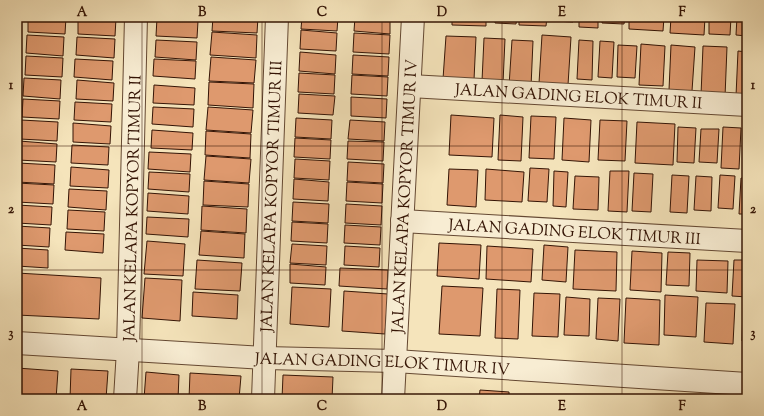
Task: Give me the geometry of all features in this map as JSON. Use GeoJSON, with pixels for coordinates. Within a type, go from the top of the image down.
{"type":"FeatureCollection","features":[{"type":"Feature","properties":{"kind":"street","name":"JALAN KELAPA KOPYOR TIMUR II"},"geometry":{"type":"LineString","coordinates":[[125,399],[128,350],[136,17]]}},
{"type":"Feature","properties":{"kind":"street","name":"JALAN KELAPA KOPYOR TIMUR III"},"geometry":{"type":"LineString","coordinates":[[263,399],[277,17]]}},
{"type":"Feature","properties":{"kind":"street","name":"JALAN KELAPA KOPYOR TIMUR IV"},"geometry":{"type":"LineString","coordinates":[[393,399],[413,17]]}},
{"type":"Feature","properties":{"kind":"street","name":"JALAN GADING ELOK TIMUR II"},"geometry":{"type":"LineString","coordinates":[[410,86],[747,104]]}},
{"type":"Feature","properties":{"kind":"street","name":"JALAN GADING ELOK TIMUR III"},"geometry":{"type":"LineString","coordinates":[[402,221],[747,241]]}},
{"type":"Feature","properties":{"kind":"street","name":"JALAN GADING ELOK TIMUR IV"},"geometry":{"type":"LineString","coordinates":[[17,343],[265,358],[395,361],[747,384]]}},
{"type":"Feature","properties":{"kind":"building"},"geometry":{"type":"Polygon","coordinates":[[[28,17],[66,17],[65,34],[28,32],[28,17]]]}},
{"type":"Feature","properties":{"kind":"building"},"geometry":{"type":"Polygon","coordinates":[[[78,17],[116,18],[115,36],[78,34],[78,17]]]}},
{"type":"Feature","properties":{"kind":"building"},"geometry":{"type":"Polygon","coordinates":[[[160,17],[199,17],[199,19],[160,17]]]}},
{"type":"Feature","properties":{"kind":"building"},"geometry":{"type":"Polygon","coordinates":[[[213,17],[258,17],[257,33],[212,31],[213,17]]]}},
{"type":"Feature","properties":{"kind":"building"},"geometry":{"type":"Polygon","coordinates":[[[302,17],[338,17],[337,31],[301,29],[302,17]]]}},
{"type":"Feature","properties":{"kind":"building"},"geometry":{"type":"Polygon","coordinates":[[[355,17],[390,17],[390,34],[354,31],[355,17]]]}},
{"type":"Feature","properties":{"kind":"building"},"geometry":{"type":"Polygon","coordinates":[[[452,17],[486,17],[486,26],[452,25],[452,17]]]}},
{"type":"Feature","properties":{"kind":"building"},"geometry":{"type":"Polygon","coordinates":[[[495,17],[517,17],[516,24],[495,23],[495,17]]]}},
{"type":"Feature","properties":{"kind":"building"},"geometry":{"type":"Polygon","coordinates":[[[519,17],[547,17],[546,26],[519,25],[519,17]]]}},
{"type":"Feature","properties":{"kind":"building"},"geometry":{"type":"Polygon","coordinates":[[[554,17],[574,17],[573,22],[554,21],[554,17]]]}},
{"type":"Feature","properties":{"kind":"building"},"geometry":{"type":"Polygon","coordinates":[[[579,17],[598,17],[598,28],[579,27],[579,17]]]}},
{"type":"Feature","properties":{"kind":"building"},"geometry":{"type":"Polygon","coordinates":[[[602,17],[625,17],[624,24],[602,23],[602,17]]]}},
{"type":"Feature","properties":{"kind":"building"},"geometry":{"type":"Polygon","coordinates":[[[629,17],[664,17],[663,31],[629,29],[629,17]]]}},
{"type":"Feature","properties":{"kind":"building"},"geometry":{"type":"Polygon","coordinates":[[[671,17],[705,17],[704,35],[670,33],[671,17]]]}},
{"type":"Feature","properties":{"kind":"building"},"geometry":{"type":"Polygon","coordinates":[[[709,17],[731,17],[730,35],[709,34],[709,17]]]}},
{"type":"Feature","properties":{"kind":"building"},"geometry":{"type":"Polygon","coordinates":[[[737,17],[747,17],[747,36],[736,35],[737,17]]]}},
{"type":"Feature","properties":{"kind":"building"},"geometry":{"type":"Polygon","coordinates":[[[157,18],[198,21],[197,38],[156,36],[157,18]]]}},
{"type":"Feature","properties":{"kind":"building"},"geometry":{"type":"Polygon","coordinates":[[[301,30],[337,33],[336,51],[300,49],[301,30]]]}},
{"type":"Feature","properties":{"kind":"building"},"geometry":{"type":"Polygon","coordinates":[[[212,32],[257,35],[256,58],[210,55],[212,32]]]}},
{"type":"Feature","properties":{"kind":"building"},"geometry":{"type":"Polygon","coordinates":[[[354,33],[390,35],[389,54],[353,52],[354,33]]]}},
{"type":"Feature","properties":{"kind":"building"},"geometry":{"type":"Polygon","coordinates":[[[27,35],[64,37],[63,56],[26,53],[27,35]]]}},
{"type":"Feature","properties":{"kind":"building"},"geometry":{"type":"Polygon","coordinates":[[[542,35],[571,37],[568,85],[539,83],[542,35]]]}},
{"type":"Feature","properties":{"kind":"building"},"geometry":{"type":"Polygon","coordinates":[[[446,36],[476,37],[474,80],[443,79],[446,36]]]}},
{"type":"Feature","properties":{"kind":"building"},"geometry":{"type":"Polygon","coordinates":[[[77,37],[115,39],[114,58],[76,55],[77,37]]]}},
{"type":"Feature","properties":{"kind":"building"},"geometry":{"type":"Polygon","coordinates":[[[484,38],[505,39],[503,83],[482,81],[484,38]]]}},
{"type":"Feature","properties":{"kind":"building"},"geometry":{"type":"Polygon","coordinates":[[[156,40],[197,42],[196,60],[155,57],[156,40]]]}},
{"type":"Feature","properties":{"kind":"building"},"geometry":{"type":"Polygon","coordinates":[[[512,40],[533,41],[531,87],[509,86],[512,40]]]}},
{"type":"Feature","properties":{"kind":"building"},"geometry":{"type":"Polygon","coordinates":[[[579,40],[593,41],[592,80],[577,79],[579,40]]]}},
{"type":"Feature","properties":{"kind":"building"},"geometry":{"type":"Polygon","coordinates":[[[600,41],[614,42],[612,78],[598,77],[600,41]]]}},
{"type":"Feature","properties":{"kind":"building"},"geometry":{"type":"Polygon","coordinates":[[[641,44],[665,46],[663,86],[639,85],[641,44]]]}},
{"type":"Feature","properties":{"kind":"building"},"geometry":{"type":"Polygon","coordinates":[[[618,45],[637,46],[635,78],[617,77],[618,45]]]}},
{"type":"Feature","properties":{"kind":"building"},"geometry":{"type":"Polygon","coordinates":[[[671,45],[695,47],[692,91],[669,90],[671,45]]]}},
{"type":"Feature","properties":{"kind":"building"},"geometry":{"type":"Polygon","coordinates":[[[703,46],[727,47],[725,97],[701,95],[703,46]]]}},
{"type":"Feature","properties":{"kind":"building"},"geometry":{"type":"Polygon","coordinates":[[[738,51],[747,52],[747,97],[736,96],[738,51]]]}},
{"type":"Feature","properties":{"kind":"building"},"geometry":{"type":"Polygon","coordinates":[[[300,52],[336,55],[335,74],[299,71],[300,52]]]}},
{"type":"Feature","properties":{"kind":"building"},"geometry":{"type":"Polygon","coordinates":[[[353,55],[389,57],[388,76],[352,74],[353,55]]]}},
{"type":"Feature","properties":{"kind":"building"},"geometry":{"type":"Polygon","coordinates":[[[26,56],[63,58],[62,77],[25,75],[26,56]]]}},
{"type":"Feature","properties":{"kind":"building"},"geometry":{"type":"Polygon","coordinates":[[[211,57],[256,60],[254,83],[209,81],[211,57]]]}},
{"type":"Feature","properties":{"kind":"building"},"geometry":{"type":"Polygon","coordinates":[[[75,59],[113,61],[112,80],[74,77],[75,59]]]}},
{"type":"Feature","properties":{"kind":"building"},"geometry":{"type":"Polygon","coordinates":[[[154,59],[196,61],[195,79],[153,76],[154,59]]]}},
{"type":"Feature","properties":{"kind":"building"},"geometry":{"type":"Polygon","coordinates":[[[299,73],[335,75],[334,94],[298,92],[299,73]]]}},
{"type":"Feature","properties":{"kind":"building"},"geometry":{"type":"Polygon","coordinates":[[[352,75],[388,77],[387,96],[351,94],[352,75]]]}},
{"type":"Feature","properties":{"kind":"building"},"geometry":{"type":"Polygon","coordinates":[[[24,78],[61,80],[60,99],[23,96],[24,78]]]}},
{"type":"Feature","properties":{"kind":"building"},"geometry":{"type":"Polygon","coordinates":[[[77,80],[114,83],[113,101],[76,99],[77,80]]]}},
{"type":"Feature","properties":{"kind":"building"},"geometry":{"type":"Polygon","coordinates":[[[209,82],[254,84],[253,108],[208,105],[209,82]]]}},
{"type":"Feature","properties":{"kind":"building"},"geometry":{"type":"Polygon","coordinates":[[[154,85],[195,88],[194,105],[153,103],[154,85]]]}},
{"type":"Feature","properties":{"kind":"building"},"geometry":{"type":"Polygon","coordinates":[[[299,94],[335,96],[333,115],[298,113],[299,94]]]}},
{"type":"Feature","properties":{"kind":"building"},"geometry":{"type":"Polygon","coordinates":[[[351,97],[387,99],[386,118],[351,116],[351,97]]]}},
{"type":"Feature","properties":{"kind":"building"},"geometry":{"type":"Polygon","coordinates":[[[23,99],[60,101],[59,119],[22,117],[23,99]]]}},
{"type":"Feature","properties":{"kind":"building"},"geometry":{"type":"Polygon","coordinates":[[[75,102],[112,104],[111,122],[74,120],[75,102]]]}},
{"type":"Feature","properties":{"kind":"building"},"geometry":{"type":"Polygon","coordinates":[[[153,107],[194,109],[193,127],[152,124],[153,107]]]}},
{"type":"Feature","properties":{"kind":"building"},"geometry":{"type":"Polygon","coordinates":[[[208,107],[253,110],[251,133],[206,130],[208,107]]]}},
{"type":"Feature","properties":{"kind":"building"},"geometry":{"type":"Polygon","coordinates":[[[451,115],[494,118],[492,157],[449,155],[451,115]]]}},
{"type":"Feature","properties":{"kind":"building"},"geometry":{"type":"Polygon","coordinates":[[[500,115],[523,117],[521,161],[498,160],[500,115]]]}},
{"type":"Feature","properties":{"kind":"building"},"geometry":{"type":"Polygon","coordinates":[[[531,116],[556,117],[554,159],[529,158],[531,116]]]}},
{"type":"Feature","properties":{"kind":"building"},"geometry":{"type":"Polygon","coordinates":[[[296,118],[332,120],[331,139],[295,137],[296,118]]]}},
{"type":"Feature","properties":{"kind":"building"},"geometry":{"type":"Polygon","coordinates":[[[564,118],[591,120],[589,162],[562,160],[564,118]]]}},
{"type":"Feature","properties":{"kind":"building"},"geometry":{"type":"Polygon","coordinates":[[[21,120],[58,122],[57,141],[20,139],[21,120]]]}},
{"type":"Feature","properties":{"kind":"building"},"geometry":{"type":"Polygon","coordinates":[[[350,120],[385,122],[384,141],[348,139],[350,120]]]}},
{"type":"Feature","properties":{"kind":"building"},"geometry":{"type":"Polygon","coordinates":[[[600,120],[627,121],[625,161],[598,160],[600,120]]]}},
{"type":"Feature","properties":{"kind":"building"},"geometry":{"type":"Polygon","coordinates":[[[637,122],[675,124],[673,165],[635,163],[637,122]]]}},
{"type":"Feature","properties":{"kind":"building"},"geometry":{"type":"Polygon","coordinates":[[[73,123],[111,126],[110,144],[73,142],[73,123]]]}},
{"type":"Feature","properties":{"kind":"building"},"geometry":{"type":"Polygon","coordinates":[[[678,127],[696,128],[694,163],[677,162],[678,127]]]}},
{"type":"Feature","properties":{"kind":"building"},"geometry":{"type":"Polygon","coordinates":[[[723,127],[741,128],[739,169],[721,168],[723,127]]]}},
{"type":"Feature","properties":{"kind":"building"},"geometry":{"type":"Polygon","coordinates":[[[701,129],[719,129],[717,163],[699,162],[701,129]]]}},
{"type":"Feature","properties":{"kind":"building"},"geometry":{"type":"Polygon","coordinates":[[[152,130],[193,133],[192,150],[151,148],[152,130]]]}},
{"type":"Feature","properties":{"kind":"building"},"geometry":{"type":"Polygon","coordinates":[[[745,130],[747,130],[747,168],[743,168],[745,130]]]}},
{"type":"Feature","properties":{"kind":"building"},"geometry":{"type":"Polygon","coordinates":[[[206,131],[251,134],[250,158],[205,155],[206,131]]]}},
{"type":"Feature","properties":{"kind":"building"},"geometry":{"type":"Polygon","coordinates":[[[295,138],[331,140],[330,159],[294,157],[295,138]]]}},
{"type":"Feature","properties":{"kind":"building"},"geometry":{"type":"Polygon","coordinates":[[[19,141],[57,144],[56,162],[18,160],[19,141]]]}},
{"type":"Feature","properties":{"kind":"building"},"geometry":{"type":"Polygon","coordinates":[[[348,141],[384,142],[383,161],[347,159],[348,141]]]}},
{"type":"Feature","properties":{"kind":"building"},"geometry":{"type":"Polygon","coordinates":[[[72,145],[109,147],[108,165],[71,163],[72,145]]]}},
{"type":"Feature","properties":{"kind":"building"},"geometry":{"type":"Polygon","coordinates":[[[149,152],[191,154],[190,172],[148,169],[149,152]]]}},
{"type":"Feature","properties":{"kind":"building"},"geometry":{"type":"Polygon","coordinates":[[[206,156],[251,159],[249,183],[204,180],[206,156]]]}},
{"type":"Feature","properties":{"kind":"building"},"geometry":{"type":"Polygon","coordinates":[[[295,159],[330,161],[329,180],[294,178],[295,159]]]}},
{"type":"Feature","properties":{"kind":"building"},"geometry":{"type":"Polygon","coordinates":[[[348,162],[384,164],[383,183],[347,181],[348,162]]]}},
{"type":"Feature","properties":{"kind":"building"},"geometry":{"type":"Polygon","coordinates":[[[18,163],[55,165],[54,184],[17,182],[18,163]]]}},
{"type":"Feature","properties":{"kind":"building"},"geometry":{"type":"Polygon","coordinates":[[[71,167],[109,170],[108,188],[70,186],[71,167]]]}},
{"type":"Feature","properties":{"kind":"building"},"geometry":{"type":"Polygon","coordinates":[[[530,168],[549,169],[547,202],[528,201],[530,168]]]}},
{"type":"Feature","properties":{"kind":"building"},"geometry":{"type":"Polygon","coordinates":[[[449,169],[478,170],[476,207],[447,205],[449,169]]]}},
{"type":"Feature","properties":{"kind":"building"},"geometry":{"type":"Polygon","coordinates":[[[486,169],[524,172],[522,202],[485,200],[486,169]]]}},
{"type":"Feature","properties":{"kind":"building"},"geometry":{"type":"Polygon","coordinates":[[[554,171],[568,172],[566,207],[553,206],[554,171]]]}},
{"type":"Feature","properties":{"kind":"building"},"geometry":{"type":"Polygon","coordinates":[[[610,171],[629,171],[627,212],[608,211],[610,171]]]}},
{"type":"Feature","properties":{"kind":"building"},"geometry":{"type":"Polygon","coordinates":[[[149,172],[190,174],[189,192],[148,189],[149,172]]]}},
{"type":"Feature","properties":{"kind":"building"},"geometry":{"type":"Polygon","coordinates":[[[634,173],[653,174],[651,212],[632,211],[634,173]]]}},
{"type":"Feature","properties":{"kind":"building"},"geometry":{"type":"Polygon","coordinates":[[[672,175],[689,176],[687,213],[670,212],[672,175]]]}},
{"type":"Feature","properties":{"kind":"building"},"geometry":{"type":"Polygon","coordinates":[[[720,175],[735,176],[733,209],[718,208],[720,175]]]}},
{"type":"Feature","properties":{"kind":"building"},"geometry":{"type":"Polygon","coordinates":[[[575,176],[599,177],[598,210],[573,209],[575,176]]]}},
{"type":"Feature","properties":{"kind":"building"},"geometry":{"type":"Polygon","coordinates":[[[696,176],[712,177],[711,211],[694,210],[696,176]]]}},
{"type":"Feature","properties":{"kind":"building"},"geometry":{"type":"Polygon","coordinates":[[[741,178],[747,179],[747,214],[739,214],[741,178]]]}},
{"type":"Feature","properties":{"kind":"building"},"geometry":{"type":"Polygon","coordinates":[[[294,179],[329,182],[328,201],[293,199],[294,179]]]}},
{"type":"Feature","properties":{"kind":"building"},"geometry":{"type":"Polygon","coordinates":[[[204,181],[249,184],[248,207],[203,205],[204,181]]]}},
{"type":"Feature","properties":{"kind":"building"},"geometry":{"type":"Polygon","coordinates":[[[347,182],[383,184],[382,203],[346,201],[347,182]]]}},
{"type":"Feature","properties":{"kind":"building"},"geometry":{"type":"Polygon","coordinates":[[[17,183],[54,185],[53,204],[17,202],[17,183]]]}},
{"type":"Feature","properties":{"kind":"building"},"geometry":{"type":"Polygon","coordinates":[[[69,189],[107,191],[106,210],[68,207],[69,189]]]}},
{"type":"Feature","properties":{"kind":"building"},"geometry":{"type":"Polygon","coordinates":[[[148,193],[189,196],[188,214],[147,211],[148,193]]]}},
{"type":"Feature","properties":{"kind":"building"},"geometry":{"type":"Polygon","coordinates":[[[293,202],[329,204],[328,223],[292,221],[293,202]]]}},
{"type":"Feature","properties":{"kind":"building"},"geometry":{"type":"Polygon","coordinates":[[[346,204],[382,206],[381,225],[345,223],[346,204]]]}},
{"type":"Feature","properties":{"kind":"building"},"geometry":{"type":"Polygon","coordinates":[[[17,205],[52,207],[51,225],[17,223],[17,205]]]}},
{"type":"Feature","properties":{"kind":"building"},"geometry":{"type":"Polygon","coordinates":[[[202,206],[247,209],[246,233],[201,230],[202,206]]]}},
{"type":"Feature","properties":{"kind":"building"},"geometry":{"type":"Polygon","coordinates":[[[68,210],[105,212],[104,231],[67,229],[68,210]]]}},
{"type":"Feature","properties":{"kind":"building"},"geometry":{"type":"Polygon","coordinates":[[[147,217],[189,219],[188,237],[146,234],[147,217]]]}},
{"type":"Feature","properties":{"kind":"building"},"geometry":{"type":"Polygon","coordinates":[[[292,222],[328,224],[327,243],[291,241],[292,222]]]}},
{"type":"Feature","properties":{"kind":"building"},"geometry":{"type":"Polygon","coordinates":[[[345,225],[381,227],[380,245],[344,243],[345,225]]]}},
{"type":"Feature","properties":{"kind":"building"},"geometry":{"type":"Polygon","coordinates":[[[17,226],[50,228],[49,247],[17,245],[17,226]]]}},
{"type":"Feature","properties":{"kind":"building"},"geometry":{"type":"Polygon","coordinates":[[[201,231],[245,234],[244,258],[199,255],[201,231]]]}},
{"type":"Feature","properties":{"kind":"building"},"geometry":{"type":"Polygon","coordinates":[[[66,232],[104,234],[103,253],[65,250],[66,232]]]}},
{"type":"Feature","properties":{"kind":"building"},"geometry":{"type":"Polygon","coordinates":[[[147,241],[185,244],[183,276],[144,274],[147,241]]]}},
{"type":"Feature","properties":{"kind":"building"},"geometry":{"type":"Polygon","coordinates":[[[439,243],[481,245],[479,279],[437,276],[439,243]]]}},
{"type":"Feature","properties":{"kind":"building"},"geometry":{"type":"Polygon","coordinates":[[[292,244],[327,246],[326,265],[290,263],[292,244]]]}},
{"type":"Feature","properties":{"kind":"building"},"geometry":{"type":"Polygon","coordinates":[[[544,245],[568,247],[566,282],[542,280],[544,245]]]}},
{"type":"Feature","properties":{"kind":"building"},"geometry":{"type":"Polygon","coordinates":[[[345,246],[380,248],[379,267],[344,265],[345,246]]]}},
{"type":"Feature","properties":{"kind":"building"},"geometry":{"type":"Polygon","coordinates":[[[487,246],[533,249],[531,282],[486,279],[487,246]]]}},
{"type":"Feature","properties":{"kind":"building"},"geometry":{"type":"Polygon","coordinates":[[[17,248],[48,250],[48,268],[17,266],[17,248]]]}},
{"type":"Feature","properties":{"kind":"building"},"geometry":{"type":"Polygon","coordinates":[[[575,250],[617,252],[616,291],[573,289],[575,250]]]}},
{"type":"Feature","properties":{"kind":"building"},"geometry":{"type":"Polygon","coordinates":[[[632,251],[662,253],[661,292],[630,290],[632,251]]]}},
{"type":"Feature","properties":{"kind":"building"},"geometry":{"type":"Polygon","coordinates":[[[668,252],[690,253],[689,286],[666,285],[668,252]]]}},
{"type":"Feature","properties":{"kind":"building"},"geometry":{"type":"Polygon","coordinates":[[[197,260],[242,263],[240,291],[195,289],[197,260]]]}},
{"type":"Feature","properties":{"kind":"building"},"geometry":{"type":"Polygon","coordinates":[[[697,260],[728,261],[727,293],[696,291],[697,260]]]}},
{"type":"Feature","properties":{"kind":"building"},"geometry":{"type":"Polygon","coordinates":[[[734,260],[747,260],[747,297],[732,296],[734,260]]]}},
{"type":"Feature","properties":{"kind":"building"},"geometry":{"type":"Polygon","coordinates":[[[290,264],[326,267],[325,285],[290,283],[290,264]]]}},
{"type":"Feature","properties":{"kind":"building"},"geometry":{"type":"Polygon","coordinates":[[[340,268],[388,270],[387,289],[339,286],[340,268]]]}},
{"type":"Feature","properties":{"kind":"building"},"geometry":{"type":"Polygon","coordinates":[[[17,273],[101,278],[99,319],[17,315],[17,273]]]}},
{"type":"Feature","properties":{"kind":"building"},"geometry":{"type":"Polygon","coordinates":[[[145,278],[182,280],[180,321],[142,318],[145,278]]]}},
{"type":"Feature","properties":{"kind":"building"},"geometry":{"type":"Polygon","coordinates":[[[442,286],[483,288],[480,336],[439,334],[442,286]]]}},
{"type":"Feature","properties":{"kind":"building"},"geometry":{"type":"Polygon","coordinates":[[[292,287],[331,289],[329,327],[290,324],[292,287]]]}},
{"type":"Feature","properties":{"kind":"building"},"geometry":{"type":"Polygon","coordinates":[[[497,289],[520,290],[518,339],[495,338],[497,289]]]}},
{"type":"Feature","properties":{"kind":"building"},"geometry":{"type":"Polygon","coordinates":[[[344,291],[388,294],[385,334],[342,331],[344,291]]]}},
{"type":"Feature","properties":{"kind":"building"},"geometry":{"type":"Polygon","coordinates":[[[193,292],[238,295],[237,319],[192,316],[193,292]]]}},
{"type":"Feature","properties":{"kind":"building"},"geometry":{"type":"Polygon","coordinates":[[[534,293],[560,294],[558,337],[532,336],[534,293]]]}},
{"type":"Feature","properties":{"kind":"building"},"geometry":{"type":"Polygon","coordinates":[[[665,295],[698,297],[696,337],[664,335],[665,295]]]}},
{"type":"Feature","properties":{"kind":"building"},"geometry":{"type":"Polygon","coordinates":[[[566,297],[590,299],[589,336],[564,335],[566,297]]]}},
{"type":"Feature","properties":{"kind":"building"},"geometry":{"type":"Polygon","coordinates":[[[598,298],[620,299],[618,341],[596,339],[598,298]]]}},
{"type":"Feature","properties":{"kind":"building"},"geometry":{"type":"Polygon","coordinates":[[[626,298],[660,300],[659,345],[624,343],[626,298]]]}},
{"type":"Feature","properties":{"kind":"building"},"geometry":{"type":"Polygon","coordinates":[[[706,303],[735,304],[733,344],[704,342],[706,303]]]}},
{"type":"Feature","properties":{"kind":"building"},"geometry":{"type":"Polygon","coordinates":[[[743,305],[747,305],[747,342],[742,341],[743,305]]]}},
{"type":"Feature","properties":{"kind":"building"},"geometry":{"type":"Polygon","coordinates":[[[17,368],[58,371],[56,399],[17,399],[17,368]]]}},
{"type":"Feature","properties":{"kind":"building"},"geometry":{"type":"Polygon","coordinates":[[[71,369],[108,371],[106,399],[70,399],[71,369]]]}},
{"type":"Feature","properties":{"kind":"building"},"geometry":{"type":"Polygon","coordinates":[[[146,372],[179,375],[178,399],[144,399],[146,372]]]}},
{"type":"Feature","properties":{"kind":"building"},"geometry":{"type":"Polygon","coordinates":[[[190,373],[241,376],[239,399],[189,399],[190,373]]]}},
{"type":"Feature","properties":{"kind":"building"},"geometry":{"type":"Polygon","coordinates":[[[283,375],[333,377],[332,399],[282,399],[283,375]]]}},
{"type":"Feature","properties":{"kind":"building"},"geometry":{"type":"Polygon","coordinates":[[[480,390],[509,392],[509,399],[479,399],[480,390]]]}},
{"type":"Feature","properties":{"kind":"building"},"geometry":{"type":"Polygon","coordinates":[[[431,397],[472,399],[431,399],[431,397]]]}},
{"type":"Feature","properties":{"kind":"building"},"geometry":{"type":"Polygon","coordinates":[[[667,397],[700,399],[667,399],[667,397]]]}}]}
